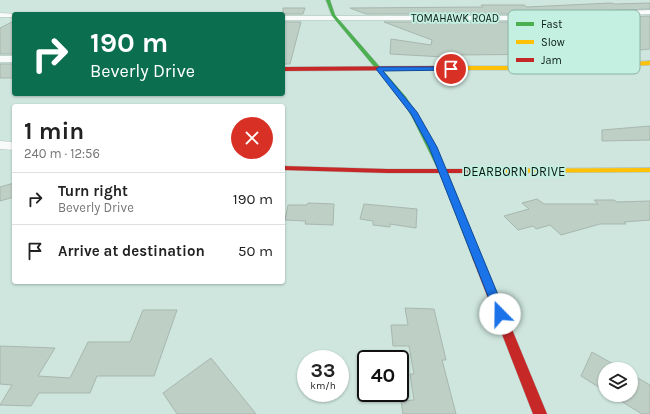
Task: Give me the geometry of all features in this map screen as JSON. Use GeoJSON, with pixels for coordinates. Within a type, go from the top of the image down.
{"type":"FeatureCollection","features":[{"type":"Feature","properties":{"kind":"street"},"geometry":{"type":"LineString","coordinates":[[328,0],[335,18],[379,69],[414,113],[444,171],[540,414]]}},
{"type":"Feature","properties":{"kind":"street","name":"TOMAHAWK ROAD"},"geometry":{"type":"LineString","coordinates":[[640,12],[650,12]]}},
{"type":"Feature","properties":{"kind":"street"},"geometry":{"type":"LineString","coordinates":[[0,15],[12,15]]}},
{"type":"Feature","properties":{"kind":"street","name":"TOMAHAWK ROAD"},"geometry":{"type":"LineString","coordinates":[[285,18],[508,18]]}},
{"type":"Feature","properties":{"kind":"street"},"geometry":{"type":"LineString","coordinates":[[0,59],[12,59]]}},
{"type":"Feature","properties":{"kind":"street"},"geometry":{"type":"LineString","coordinates":[[640,64],[650,63]]}},
{"type":"Feature","properties":{"kind":"street"},"geometry":{"type":"LineString","coordinates":[[285,69],[508,68]]}},
{"type":"Feature","properties":{"kind":"street"},"geometry":{"type":"LineString","coordinates":[[0,145],[12,146]]}},
{"type":"Feature","properties":{"kind":"street","name":"DEARBORN DRIVE"},"geometry":{"type":"LineString","coordinates":[[285,168],[444,171],[650,170]]}},
{"type":"Feature","properties":{"kind":"building"},"geometry":{"type":"Polygon","coordinates":[[[611,3],[650,3],[650,9],[508,10],[508,14],[366,14],[350,8],[483,7],[481,5],[524,5],[527,7],[611,3]]]}},
{"type":"Feature","properties":{"kind":"building"},"geometry":{"type":"Polygon","coordinates":[[[283,8],[305,8],[303,14],[285,14],[285,12],[283,12],[283,8]]]}},
{"type":"Feature","properties":{"kind":"building"},"geometry":{"type":"Polygon","coordinates":[[[640,16],[650,16],[650,49],[640,50],[640,16]]]}},
{"type":"Feature","properties":{"kind":"building"},"geometry":{"type":"Polygon","coordinates":[[[12,22],[12,54],[0,54],[0,28],[12,22]]]}},
{"type":"Feature","properties":{"kind":"building"},"geometry":{"type":"Polygon","coordinates":[[[285,22],[301,22],[290,64],[285,64],[285,22]]]}},
{"type":"Feature","properties":{"kind":"building"},"geometry":{"type":"Polygon","coordinates":[[[384,22],[508,22],[508,55],[444,55],[444,57],[390,54],[391,39],[431,45],[432,40],[384,22]]]}},
{"type":"Feature","properties":{"kind":"building"},"geometry":{"type":"Polygon","coordinates":[[[0,64],[12,64],[12,78],[0,78],[0,64]]]}},
{"type":"Feature","properties":{"kind":"building"},"geometry":{"type":"Polygon","coordinates":[[[650,126],[650,140],[602,141],[602,130],[650,126]]]}},
{"type":"Feature","properties":{"kind":"building"},"geometry":{"type":"Polygon","coordinates":[[[12,184],[12,198],[0,201],[0,187],[12,184]]]}},
{"type":"Feature","properties":{"kind":"building"},"geometry":{"type":"Polygon","coordinates":[[[537,199],[544,204],[598,204],[594,200],[614,200],[617,202],[650,201],[650,220],[624,222],[626,224],[600,224],[561,235],[550,225],[536,229],[533,226],[518,230],[504,216],[529,209],[522,203],[537,199]]]}},
{"type":"Feature","properties":{"kind":"building"},"geometry":{"type":"Polygon","coordinates":[[[308,203],[334,204],[333,225],[305,224],[306,221],[285,220],[288,205],[307,205],[308,203]]]}},
{"type":"Feature","properties":{"kind":"building"},"geometry":{"type":"Polygon","coordinates":[[[364,204],[417,209],[416,228],[390,224],[390,227],[373,225],[373,221],[360,219],[364,204]]]}},
{"type":"Feature","properties":{"kind":"building"},"geometry":{"type":"Polygon","coordinates":[[[405,308],[434,309],[446,360],[442,360],[456,414],[403,414],[401,402],[409,402],[409,400],[414,400],[410,374],[414,374],[409,346],[393,346],[391,325],[408,325],[405,308]]]}},
{"type":"Feature","properties":{"kind":"building"},"geometry":{"type":"Polygon","coordinates":[[[143,310],[177,310],[154,376],[97,376],[90,393],[39,393],[31,406],[0,405],[12,385],[0,384],[0,346],[55,348],[38,376],[70,378],[88,342],[130,342],[143,310]]]}},
{"type":"Feature","properties":{"kind":"building"},"geometry":{"type":"Polygon","coordinates":[[[592,352],[610,362],[598,362],[598,387],[581,376],[592,352]]]}},
{"type":"Feature","properties":{"kind":"building"},"geometry":{"type":"Polygon","coordinates":[[[211,358],[256,414],[177,414],[163,393],[211,358]]]}},
{"type":"Feature","properties":{"kind":"building"},"geometry":{"type":"Polygon","coordinates":[[[638,378],[650,385],[650,414],[642,414],[622,402],[638,402],[638,378]]]}},
{"type":"Feature","properties":{"kind":"traffic: fast"},"geometry":{"type":"LineString","coordinates":[[328,0],[333,15],[404,98],[416,117],[445,176],[477,257]]}},
{"type":"Feature","properties":{"kind":"traffic: slow"},"geometry":{"type":"LineString","coordinates":[[640,64],[650,63]]}},
{"type":"Feature","properties":{"kind":"traffic: slow"},"geometry":{"type":"LineString","coordinates":[[434,68],[508,68]]}},
{"type":"Feature","properties":{"kind":"traffic: slow"},"geometry":{"type":"LineString","coordinates":[[471,171],[650,170]]}},
{"type":"Feature","properties":{"kind":"traffic: jam"},"geometry":{"type":"LineString","coordinates":[[285,69],[434,68]]}},
{"type":"Feature","properties":{"kind":"traffic: jam"},"geometry":{"type":"LineString","coordinates":[[285,168],[387,171],[471,171]]}},
{"type":"Feature","properties":{"kind":"traffic: jam"},"geometry":{"type":"LineString","coordinates":[[477,257],[540,414]]}},
{"type":"Feature","properties":{"kind":"route"},"geometry":{"type":"LineString","coordinates":[[451,69],[379,69],[404,98],[433,147],[444,171],[500,314]]}}]}
